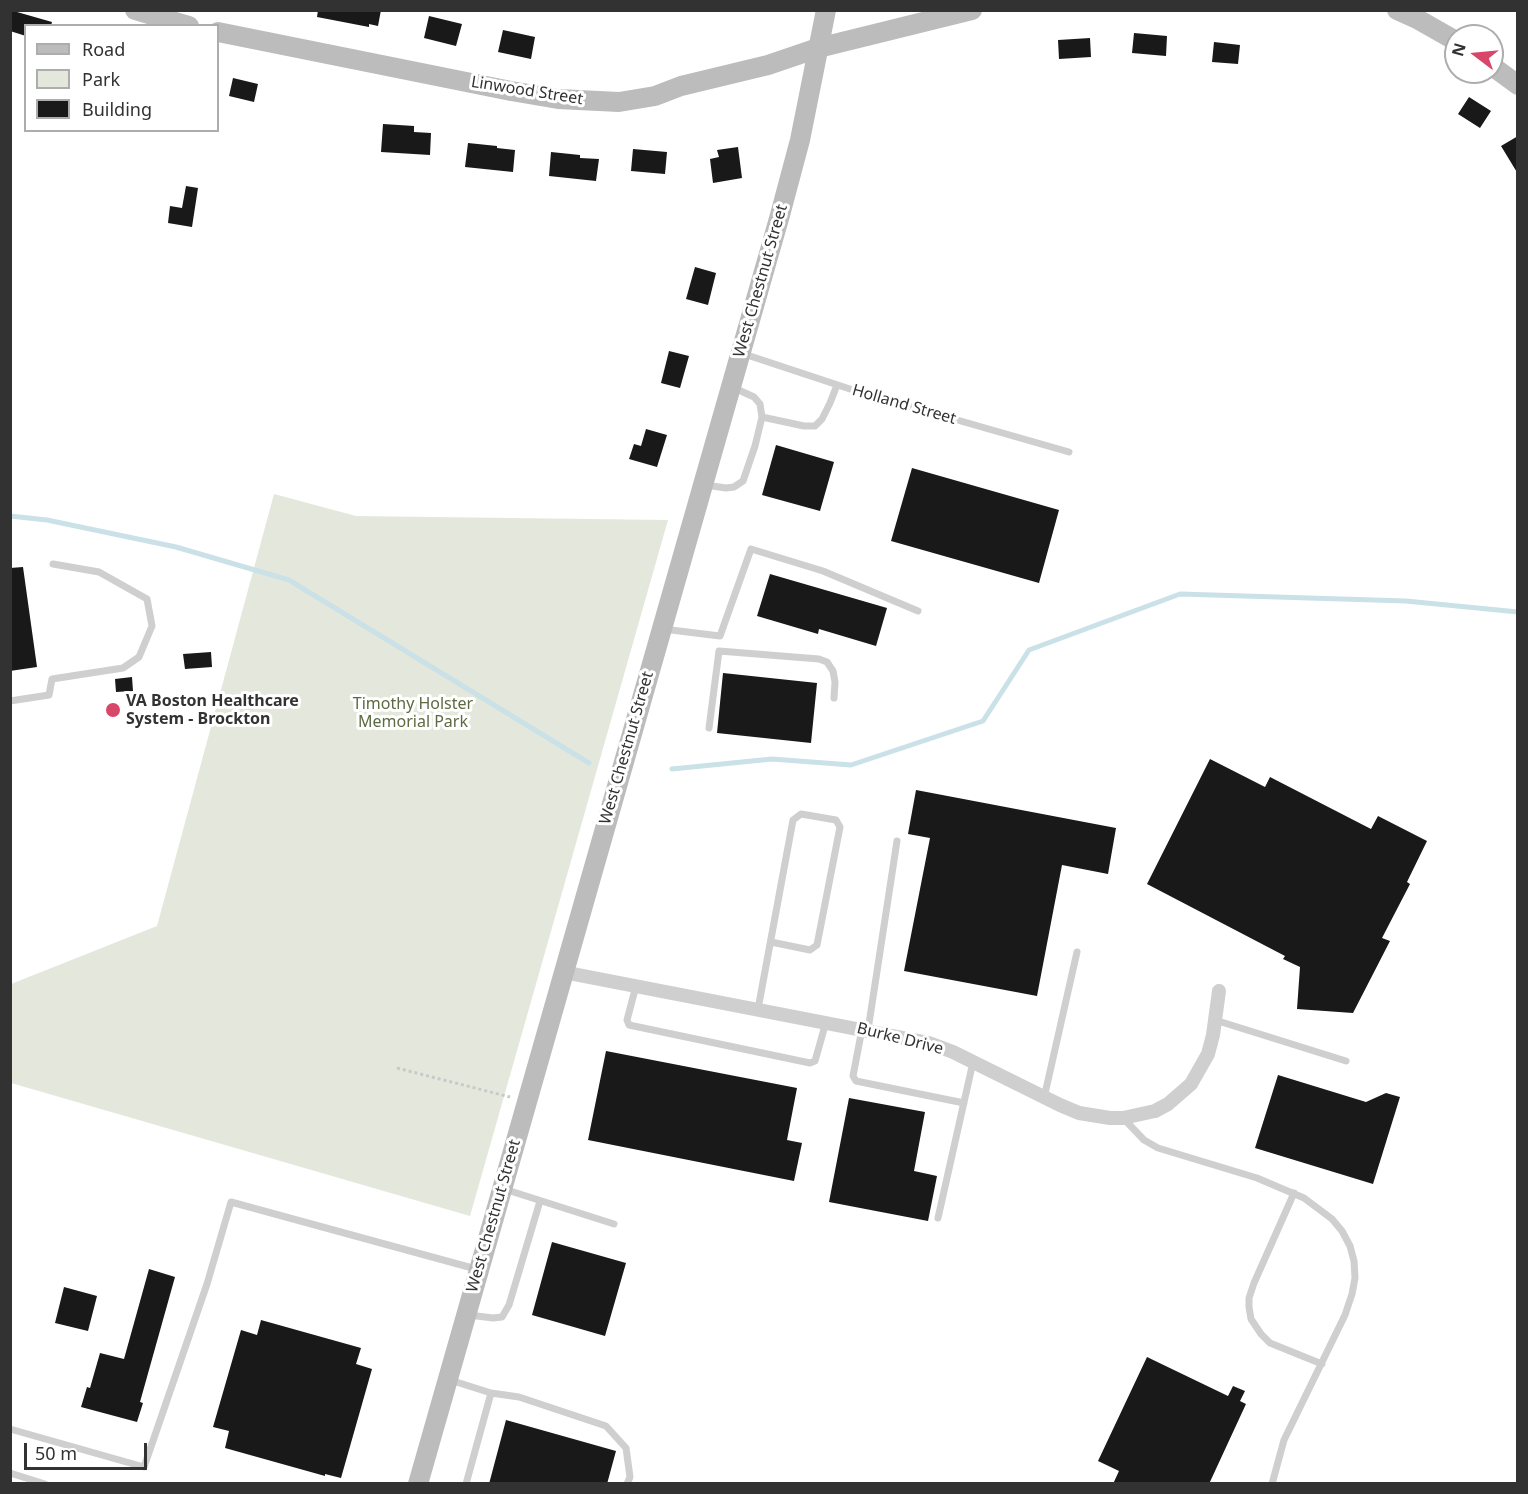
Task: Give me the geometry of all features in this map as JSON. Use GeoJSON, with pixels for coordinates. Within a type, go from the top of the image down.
{"type":"FeatureCollection","features":[{"type":"Feature","properties":{"kind":"main road"},"geometry":{"type":"LineString","coordinates":[[135,10],[182,24]]}},
{"type":"Feature","properties":{"kind":"main road","name":"West Chestnut Street"},"geometry":{"type":"LineString","coordinates":[[418,1484],[797,150],[826,10]]}},
{"type":"Feature","properties":{"kind":"main road","name":"Linwood Street"},"geometry":{"type":"LineString","coordinates":[[219,32],[511,91],[558,99],[619,102],[655,96],[681,86],[768,65],[818,48],[972,10]]}},
{"type":"Feature","properties":{"kind":"main road"},"geometry":{"type":"LineString","coordinates":[[1397,10],[1444,34]]}},
{"type":"Feature","properties":{"kind":"main road"},"geometry":{"type":"LineString","coordinates":[[1504,75],[1518,85]]}},
{"type":"Feature","properties":{"kind":"street","name":"Burke Drive"},"geometry":{"type":"LineString","coordinates":[[563,972],[934,1045],[1079,1113],[1096,1117],[1124,1118],[1140,1115],[1168,1104],[1191,1084],[1208,1054],[1219,991]]}},
{"type":"Feature","properties":{"kind":"lane","name":"Holland Street"},"geometry":{"type":"LineString","coordinates":[[740,353],[837,385],[1069,452]]}},
{"type":"Feature","properties":{"kind":"lane"},"geometry":{"type":"LineString","coordinates":[[762,417],[804,426],[815,426],[822,419],[837,385]]}},
{"type":"Feature","properties":{"kind":"lane"},"geometry":{"type":"LineString","coordinates":[[702,485],[726,488],[744,481],[755,446],[762,417],[760,404],[754,397],[730,386]]}},
{"type":"Feature","properties":{"kind":"lane"},"geometry":{"type":"LineString","coordinates":[[709,728],[720,636],[751,549],[823,571],[918,611]]}},
{"type":"Feature","properties":{"kind":"lane"},"geometry":{"type":"LineString","coordinates":[[10,701],[49,695],[52,679],[123,668],[139,657],[152,626],[147,599],[99,572],[53,564]]}},
{"type":"Feature","properties":{"kind":"lane"},"geometry":{"type":"LineString","coordinates":[[661,629],[720,636]]}},
{"type":"Feature","properties":{"kind":"lane"},"geometry":{"type":"LineString","coordinates":[[719,651],[819,659],[827,662],[833,671],[834,698]]}},
{"type":"Feature","properties":{"kind":"lane"},"geometry":{"type":"LineString","coordinates":[[758,1009],[793,820],[801,814],[836,820],[840,827],[817,945],[810,950],[771,942]]}},
{"type":"Feature","properties":{"kind":"lane"},"geometry":{"type":"LineString","coordinates":[[897,841],[865,1030],[853,1076],[856,1081],[964,1103]]}},
{"type":"Feature","properties":{"kind":"lane"},"geometry":{"type":"LineString","coordinates":[[1044,1098],[1077,952]]}},
{"type":"Feature","properties":{"kind":"lane"},"geometry":{"type":"LineString","coordinates":[[636,986],[627,1020],[629,1025],[810,1063],[815,1061],[826,1022]]}},
{"type":"Feature","properties":{"kind":"lane"},"geometry":{"type":"LineString","coordinates":[[1215,1020],[1346,1060]]}},
{"type":"Feature","properties":{"kind":"lane"},"geometry":{"type":"LineString","coordinates":[[938,1218],[973,1062]]}},
{"type":"Feature","properties":{"kind":"lane"},"geometry":{"type":"LineString","coordinates":[[1124,1118],[1144,1140],[1158,1148],[1257,1178],[1294,1193],[1332,1219],[1350,1246],[1355,1278],[1352,1294],[1345,1315],[1284,1440],[1272,1484]]}},
{"type":"Feature","properties":{"kind":"lane"},"geometry":{"type":"LineString","coordinates":[[501,1189],[614,1224]]}},
{"type":"Feature","properties":{"kind":"lane"},"geometry":{"type":"LineString","coordinates":[[1294,1193],[1254,1283],[1249,1298],[1249,1307],[1251,1319],[1261,1335],[1270,1343],[1322,1364]]}},
{"type":"Feature","properties":{"kind":"lane"},"geometry":{"type":"LineString","coordinates":[[465,1315],[502,1317],[509,1305],[540,1201]]}},
{"type":"Feature","properties":{"kind":"lane"},"geometry":{"type":"LineString","coordinates":[[10,1429],[144,1467],[207,1284],[231,1202],[478,1270]]}},
{"type":"Feature","properties":{"kind":"lane"},"geometry":{"type":"LineString","coordinates":[[447,1380],[491,1393],[519,1397],[606,1426],[626,1448],[630,1478],[627,1484]]}},
{"type":"Feature","properties":{"kind":"lane"},"geometry":{"type":"LineString","coordinates":[[466,1484],[491,1393]]}},
{"type":"Feature","properties":{"kind":"lane"},"geometry":{"type":"LineString","coordinates":[[10,1473],[45,1484]]}},
{"type":"Feature","properties":{"kind":"path"},"geometry":{"type":"LineString","coordinates":[[397,1068],[526,1101]]}},
{"type":"Feature","properties":{"kind":"green space","name":"Timothy Holster Memorial Park"},"geometry":{"type":"Polygon","coordinates":[[[274,494],[356,516],[668,520],[470,1216],[11,1083],[11,984],[157,926],[274,494]]]}},
{"type":"Feature","properties":{"kind":"building"},"geometry":{"type":"Polygon","coordinates":[[[10,10],[52,22],[52,24],[24,24],[24,35],[10,31],[10,10]]]}},
{"type":"Feature","properties":{"kind":"building"},"geometry":{"type":"Polygon","coordinates":[[[318,10],[381,10],[378,26],[369,24],[369,27],[317,17],[318,10]]]}},
{"type":"Feature","properties":{"kind":"building"},"geometry":{"type":"Polygon","coordinates":[[[429,16],[462,24],[456,46],[424,38],[429,16]]]}},
{"type":"Feature","properties":{"kind":"building"},"geometry":{"type":"Polygon","coordinates":[[[503,30],[535,37],[531,59],[498,52],[503,30]]]}},
{"type":"Feature","properties":{"kind":"building"},"geometry":{"type":"Polygon","coordinates":[[[1134,33],[1167,36],[1166,56],[1132,53],[1134,33]]]}},
{"type":"Feature","properties":{"kind":"building"},"geometry":{"type":"Polygon","coordinates":[[[1090,38],[1091,57],[1059,59],[1058,40],[1090,38]]]}},
{"type":"Feature","properties":{"kind":"building"},"geometry":{"type":"Polygon","coordinates":[[[1214,42],[1240,45],[1238,64],[1212,62],[1214,42]]]}},
{"type":"Feature","properties":{"kind":"building"},"geometry":{"type":"Polygon","coordinates":[[[233,78],[258,84],[254,102],[229,96],[233,78]]]}},
{"type":"Feature","properties":{"kind":"building"},"geometry":{"type":"Polygon","coordinates":[[[1469,97],[1491,111],[1480,128],[1458,114],[1469,97]]]}},
{"type":"Feature","properties":{"kind":"building"},"geometry":{"type":"Polygon","coordinates":[[[383,124],[414,126],[414,132],[431,133],[430,155],[381,152],[383,124]]]}},
{"type":"Feature","properties":{"kind":"building"},"geometry":{"type":"Polygon","coordinates":[[[1518,136],[1518,174],[1501,146],[1518,136]]]}},
{"type":"Feature","properties":{"kind":"building"},"geometry":{"type":"Polygon","coordinates":[[[468,143],[515,150],[513,172],[465,167],[468,143]]]}},
{"type":"Feature","properties":{"kind":"building"},"geometry":{"type":"Polygon","coordinates":[[[738,147],[742,178],[713,183],[710,159],[719,157],[717,150],[738,147]]]}},
{"type":"Feature","properties":{"kind":"building"},"geometry":{"type":"Polygon","coordinates":[[[633,149],[667,152],[665,174],[631,171],[633,149]]]}},
{"type":"Feature","properties":{"kind":"building"},"geometry":{"type":"Polygon","coordinates":[[[551,152],[599,159],[596,181],[549,176],[551,152]]]}},
{"type":"Feature","properties":{"kind":"building"},"geometry":{"type":"Polygon","coordinates":[[[186,186],[198,188],[192,227],[168,223],[170,206],[182,208],[186,186]]]}},
{"type":"Feature","properties":{"kind":"building"},"geometry":{"type":"Polygon","coordinates":[[[695,267],[716,273],[708,305],[686,299],[695,267]]]}},
{"type":"Feature","properties":{"kind":"building"},"geometry":{"type":"Polygon","coordinates":[[[669,351],[689,356],[680,388],[661,383],[669,351]]]}},
{"type":"Feature","properties":{"kind":"building"},"geometry":{"type":"Polygon","coordinates":[[[646,429],[667,435],[657,467],[629,459],[634,444],[641,446],[646,429]]]}},
{"type":"Feature","properties":{"kind":"building"},"geometry":{"type":"Polygon","coordinates":[[[776,445],[834,462],[820,511],[762,495],[776,445]]]}},
{"type":"Feature","properties":{"kind":"building"},"geometry":{"type":"Polygon","coordinates":[[[912,468],[1059,510],[1039,583],[891,541],[912,468]]]}},
{"type":"Feature","properties":{"kind":"building"},"geometry":{"type":"Polygon","coordinates":[[[23,567],[37,667],[10,671],[10,568],[23,567]]]}},
{"type":"Feature","properties":{"kind":"building"},"geometry":{"type":"Polygon","coordinates":[[[770,574],[887,608],[876,646],[819,629],[818,634],[757,616],[770,574]]]}},
{"type":"Feature","properties":{"kind":"building"},"geometry":{"type":"Polygon","coordinates":[[[211,652],[212,667],[185,669],[183,654],[211,652]]]}},
{"type":"Feature","properties":{"kind":"building"},"geometry":{"type":"Polygon","coordinates":[[[723,673],[817,683],[811,743],[717,733],[723,673]]]}},
{"type":"Feature","properties":{"kind":"building"},"geometry":{"type":"Polygon","coordinates":[[[132,677],[133,691],[116,692],[115,679],[132,677]]]}},
{"type":"Feature","properties":{"kind":"building"},"geometry":{"type":"Polygon","coordinates":[[[1210,759],[1265,787],[1270,777],[1371,829],[1378,816],[1427,841],[1407,882],[1410,884],[1382,938],[1390,941],[1353,1013],[1297,1009],[1300,967],[1283,959],[1285,956],[1147,884],[1210,759]]]}},
{"type":"Feature","properties":{"kind":"building"},"geometry":{"type":"Polygon","coordinates":[[[916,790],[1116,828],[1108,874],[1062,865],[1037,996],[904,971],[930,838],[908,834],[916,790]]]}},
{"type":"Feature","properties":{"kind":"building"},"geometry":{"type":"Polygon","coordinates":[[[606,1051],[797,1088],[787,1140],[802,1143],[794,1181],[588,1140],[606,1051]]]}},
{"type":"Feature","properties":{"kind":"building"},"geometry":{"type":"Polygon","coordinates":[[[1278,1075],[1366,1102],[1386,1093],[1400,1097],[1373,1184],[1255,1148],[1278,1075]]]}},
{"type":"Feature","properties":{"kind":"building"},"geometry":{"type":"Polygon","coordinates":[[[849,1098],[925,1112],[914,1171],[937,1176],[928,1221],[829,1202],[849,1098]]]}},
{"type":"Feature","properties":{"kind":"building"},"geometry":{"type":"Polygon","coordinates":[[[552,1242],[626,1263],[605,1336],[532,1315],[552,1242]]]}},
{"type":"Feature","properties":{"kind":"building"},"geometry":{"type":"Polygon","coordinates":[[[149,1269],[175,1277],[140,1402],[143,1403],[137,1422],[81,1407],[87,1387],[90,1388],[100,1353],[124,1359],[149,1269]]]}},
{"type":"Feature","properties":{"kind":"building"},"geometry":{"type":"Polygon","coordinates":[[[64,1287],[97,1296],[88,1331],[55,1323],[64,1287]]]}},
{"type":"Feature","properties":{"kind":"building"},"geometry":{"type":"Polygon","coordinates":[[[261,1320],[361,1348],[356,1364],[372,1369],[341,1478],[325,1474],[325,1476],[225,1448],[229,1431],[213,1427],[241,1330],[257,1335],[261,1320]]]}},
{"type":"Feature","properties":{"kind":"building"},"geometry":{"type":"Polygon","coordinates":[[[1147,1357],[1228,1396],[1233,1386],[1245,1391],[1240,1401],[1246,1404],[1209,1484],[1113,1484],[1119,1471],[1098,1461],[1147,1357]]]}},
{"type":"Feature","properties":{"kind":"building"},"geometry":{"type":"Polygon","coordinates":[[[506,1420],[616,1451],[607,1484],[489,1484],[506,1420]]]}},
{"type":"Feature","properties":{"kind":"waterway"},"geometry":{"type":"LineString","coordinates":[[10,516],[47,520],[176,547],[289,580],[589,763]]}},
{"type":"Feature","properties":{"kind":"waterway"},"geometry":{"type":"LineString","coordinates":[[672,769],[772,759],[851,765],[983,721],[1029,650],[1180,594],[1406,601],[1518,612]]}},
{"type":"Feature","properties":{"kind":"place","name":"VA Boston Healthcare System - Brockton"},"geometry":{"type":"Point","coordinates":[113,710]}}]}
